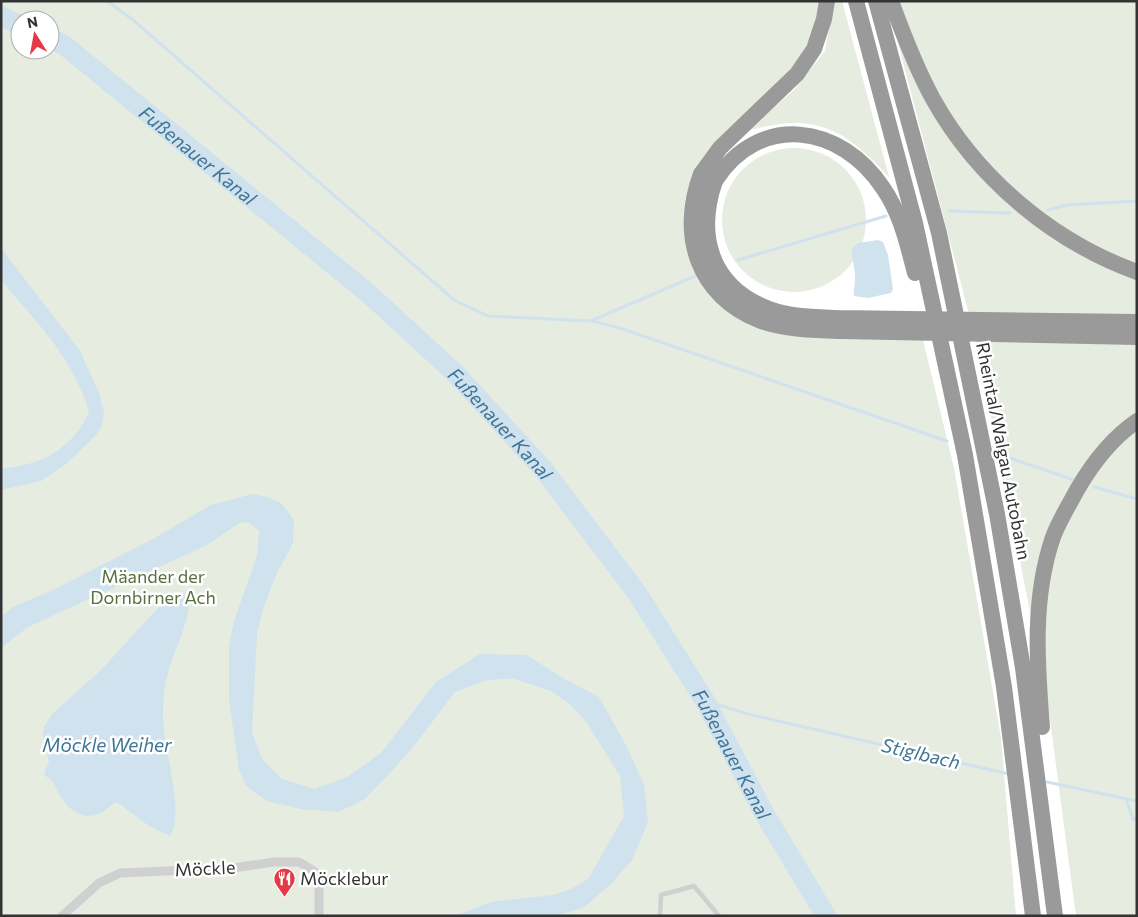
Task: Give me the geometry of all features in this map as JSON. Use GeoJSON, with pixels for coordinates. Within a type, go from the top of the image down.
{"type":"FeatureCollection","features":[{"type":"Feature","properties":{"kind":"highway"},"geometry":{"type":"LineString","coordinates":[[827,1],[824,19],[814,49],[797,74],[720,148],[708,178],[707,240],[715,264],[727,281],[747,298],[769,309],[799,316],[1137,322]]}},
{"type":"Feature","properties":{"kind":"highway"},"geometry":{"type":"LineString","coordinates":[[856,1],[915,223],[979,527],[1019,794],[1033,916]]}},
{"type":"Feature","properties":{"kind":"highway","name":"Rheintal/Walgau Autobahn"},"geometry":{"type":"LineString","coordinates":[[876,1],[939,233],[997,514],[1036,759],[1054,916]]}},
{"type":"Feature","properties":{"kind":"highway"},"geometry":{"type":"LineString","coordinates":[[890,1],[933,99],[957,135],[985,171],[1012,196],[1074,243],[1112,263],[1137,272]]}},
{"type":"Feature","properties":{"kind":"highway"},"geometry":{"type":"LineString","coordinates":[[945,365],[924,307],[902,225],[884,189],[873,174],[858,160],[826,140],[802,135],[778,134],[756,141],[740,151],[708,178],[694,194],[691,218],[692,242],[698,262],[710,284],[732,306],[761,321],[794,329],[841,331],[1137,337]]}},
{"type":"Feature","properties":{"kind":"highway"},"geometry":{"type":"LineString","coordinates":[[1036,759],[1042,731],[1038,672],[1039,606],[1044,572],[1053,537],[1084,477],[1127,427],[1137,421]]}},
{"type":"Feature","properties":{"kind":"street","name":"Möckle"},"geometry":{"type":"LineString","coordinates":[[62,916],[99,883],[120,873],[232,868],[274,862],[299,862],[314,871],[319,883],[319,916]]}},
{"type":"Feature","properties":{"kind":"lane"},"geometry":{"type":"LineString","coordinates":[[660,916],[661,895],[694,886],[720,916]]}},
{"type":"Feature","properties":{"kind":"green space","name":"Mäander der Dornbirner Ach"},"geometry":{"type":"Polygon","coordinates":[[[1,1],[823,1],[809,41],[798,59],[771,93],[705,159],[695,172],[685,202],[684,231],[687,246],[697,274],[705,287],[923,340],[954,468],[1001,738],[1016,916],[1,916],[1,1]]]}},
{"type":"Feature","properties":{"kind":"green space"},"geometry":{"type":"Polygon","coordinates":[[[834,1],[842,1],[889,177],[870,157],[850,141],[827,128],[793,123],[749,130],[795,89],[825,51],[834,1]]]}},
{"type":"Feature","properties":{"kind":"green space"},"geometry":{"type":"Polygon","coordinates":[[[887,1],[1137,1],[1137,916],[1076,916],[1047,697],[977,345],[887,1]]]}},
{"type":"Feature","properties":{"kind":"green space"},"geometry":{"type":"Polygon","coordinates":[[[794,148],[821,154],[834,160],[845,169],[854,180],[860,193],[866,220],[860,247],[854,260],[845,271],[834,280],[821,286],[794,292],[767,286],[754,280],[743,271],[734,260],[728,247],[722,220],[728,193],[734,180],[743,169],[754,160],[767,154],[794,148]]]}},
{"type":"Feature","properties":{"kind":"water"},"geometry":{"type":"Polygon","coordinates":[[[878,240],[883,242],[888,255],[893,289],[891,293],[868,298],[854,296],[855,276],[852,248],[858,243],[878,240]]]}},
{"type":"Feature","properties":{"kind":"water"},"geometry":{"type":"Polygon","coordinates":[[[1,248],[80,351],[99,393],[104,413],[102,426],[96,435],[66,464],[41,481],[1,490],[1,469],[21,466],[48,457],[70,440],[82,426],[89,411],[82,391],[63,357],[40,326],[1,280],[1,248]]]}},
{"type":"Feature","properties":{"kind":"water"},"geometry":{"type":"Polygon","coordinates":[[[252,494],[267,497],[281,503],[294,520],[293,543],[276,575],[264,606],[257,634],[252,732],[262,759],[282,779],[315,789],[349,776],[381,753],[436,682],[480,654],[527,655],[561,677],[599,697],[628,749],[644,785],[648,822],[632,860],[610,885],[583,908],[554,916],[454,916],[491,902],[553,895],[571,889],[588,879],[624,816],[620,776],[587,723],[571,705],[551,691],[514,679],[484,681],[455,692],[414,746],[365,799],[337,812],[301,809],[267,801],[246,786],[239,770],[229,700],[229,647],[234,621],[257,556],[259,531],[250,523],[241,522],[207,545],[28,627],[1,648],[1,617],[13,607],[51,591],[153,539],[211,505],[252,494]]]}},
{"type":"Feature","properties":{"kind":"water","name":"Möckle Weiher"},"geometry":{"type":"Polygon","coordinates":[[[183,594],[187,596],[189,603],[188,612],[170,665],[163,704],[164,728],[176,811],[170,836],[149,826],[117,802],[101,813],[91,816],[76,812],[64,801],[51,779],[45,776],[44,773],[49,762],[43,737],[44,727],[52,714],[101,670],[158,608],[183,594]]]}},
{"type":"Feature","properties":{"kind":"waterway"},"geometry":{"type":"LineString","coordinates":[[107,1],[132,19],[454,300],[488,316],[592,321],[620,328],[947,441]]}},
{"type":"Feature","properties":{"kind":"waterway","name":"Fußenauer Kanal"},"geometry":{"type":"LineString","coordinates":[[1,16],[10,20]]}},
{"type":"Feature","properties":{"kind":"waterway","name":"Fußenauer Kanal"},"geometry":{"type":"LineString","coordinates":[[60,43],[369,294],[456,374],[544,470],[637,593],[705,701],[764,813],[826,916]]}},
{"type":"Feature","properties":{"kind":"waterway"},"geometry":{"type":"LineString","coordinates":[[1048,210],[1067,205],[1137,201]]}},
{"type":"Feature","properties":{"kind":"waterway"},"geometry":{"type":"LineString","coordinates":[[949,211],[1010,213]]}},
{"type":"Feature","properties":{"kind":"waterway"},"geometry":{"type":"LineString","coordinates":[[738,260],[886,216]]}},
{"type":"Feature","properties":{"kind":"waterway"},"geometry":{"type":"LineString","coordinates":[[593,320],[700,274]]}},
{"type":"Feature","properties":{"kind":"waterway"},"geometry":{"type":"LineString","coordinates":[[1004,456],[1074,480]]}},
{"type":"Feature","properties":{"kind":"waterway"},"geometry":{"type":"LineString","coordinates":[[1094,487],[1137,499]]}},
{"type":"Feature","properties":{"kind":"waterway","name":"Stiglbach"},"geometry":{"type":"LineString","coordinates":[[705,701],[748,714],[1009,774]]}},
{"type":"Feature","properties":{"kind":"waterway","name":"Stiglbach"},"geometry":{"type":"LineString","coordinates":[[1042,781],[1137,801]]}},
{"type":"Feature","properties":{"kind":"waterway"},"geometry":{"type":"LineString","coordinates":[[1126,799],[1133,819],[1137,820]]}},
{"type":"Feature","properties":{"kind":"place","name":"Möcklebur"},"geometry":{"type":"Point","coordinates":[284,897]}}]}
